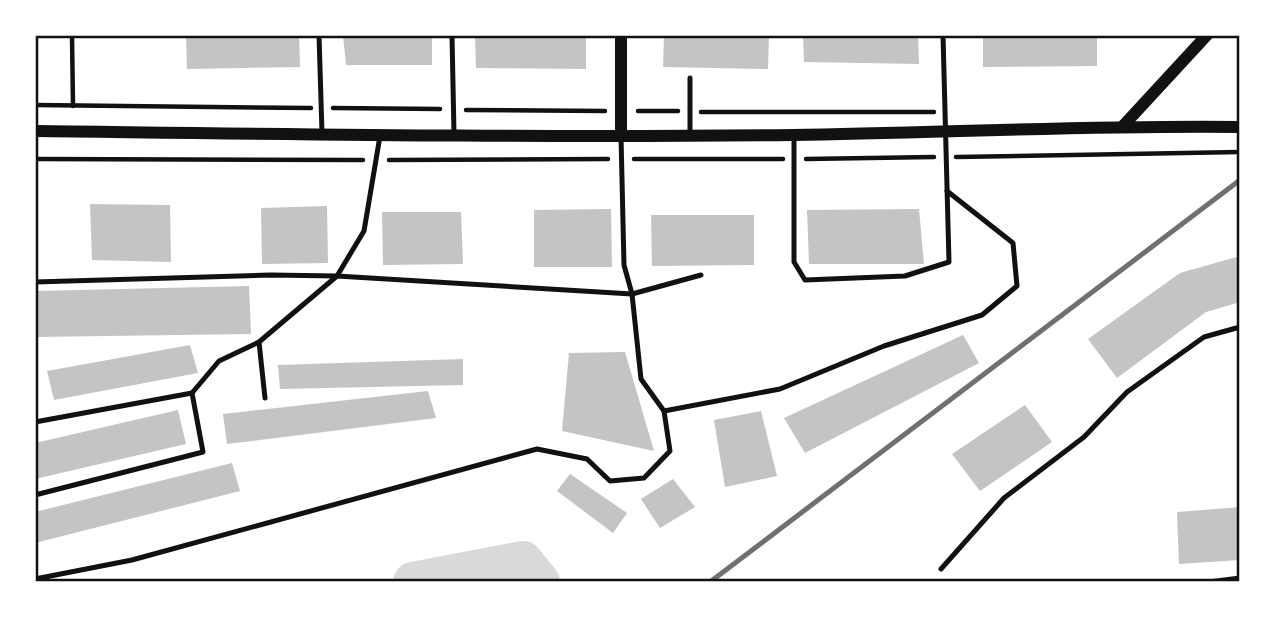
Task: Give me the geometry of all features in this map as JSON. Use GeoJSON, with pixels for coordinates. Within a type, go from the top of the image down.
{"type":"FeatureCollection","features":[{"type":"Feature","properties":{"kind":"street"},"geometry":{"type":"LineString","coordinates":[[621,35],[621,136]]}},
{"type":"Feature","properties":{"kind":"street"},"geometry":{"type":"LineString","coordinates":[[1123,126],[1207,35]]}},
{"type":"Feature","properties":{"kind":"street"},"geometry":{"type":"LineString","coordinates":[[35,131],[380,136],[690,136],[1123,126],[1240,127]]}},
{"type":"Feature","properties":{"kind":"lane"},"geometry":{"type":"LineString","coordinates":[[319,35],[322,134]]}},
{"type":"Feature","properties":{"kind":"lane"},"geometry":{"type":"LineString","coordinates":[[452,35],[454,134]]}},
{"type":"Feature","properties":{"kind":"lane"},"geometry":{"type":"LineString","coordinates":[[794,135],[794,262],[806,279],[905,276],[949,262],[943,35]]}},
{"type":"Feature","properties":{"kind":"lane"},"geometry":{"type":"LineString","coordinates":[[690,78],[690,136]]}},
{"type":"Feature","properties":{"kind":"lane"},"geometry":{"type":"LineString","coordinates":[[35,422],[192,393],[219,361],[260,342],[337,276],[364,231],[380,136]]}},
{"type":"Feature","properties":{"kind":"lane"},"geometry":{"type":"LineString","coordinates":[[35,579],[132,560],[537,449],[587,459],[610,481],[644,478],[670,451],[664,411],[640,379],[632,294],[624,265],[621,136]]}},
{"type":"Feature","properties":{"kind":"lane"},"geometry":{"type":"LineString","coordinates":[[664,411],[780,390],[884,346],[982,315],[1017,286],[1013,243],[947,191]]}},
{"type":"Feature","properties":{"kind":"lane"},"geometry":{"type":"LineString","coordinates":[[35,282],[270,275],[337,276],[632,294],[701,275]]}},
{"type":"Feature","properties":{"kind":"lane"},"geometry":{"type":"LineString","coordinates":[[941,569],[1004,498],[1084,437],[1127,392],[1204,337],[1240,327]]}},
{"type":"Feature","properties":{"kind":"lane"},"geometry":{"type":"LineString","coordinates":[[260,342],[265,398]]}},
{"type":"Feature","properties":{"kind":"lane"},"geometry":{"type":"LineString","coordinates":[[35,495],[203,452],[192,393]]}},
{"type":"Feature","properties":{"kind":"lane"},"geometry":{"type":"LineString","coordinates":[[1209,582],[1240,578]]}},
{"type":"Feature","properties":{"kind":"path"},"geometry":{"type":"LineString","coordinates":[[72,35],[73,106]]}},
{"type":"Feature","properties":{"kind":"path"},"geometry":{"type":"LineString","coordinates":[[35,106],[846,113]]}},
{"type":"Feature","properties":{"kind":"path"},"geometry":{"type":"LineString","coordinates":[[35,159],[794,159],[1240,152]]}},
{"type":"Feature","properties":{"kind":"building"},"geometry":{"type":"Polygon","coordinates":[[[186,35],[299,35],[300,67],[187,69],[186,35]]]}},
{"type":"Feature","properties":{"kind":"building"},"geometry":{"type":"Polygon","coordinates":[[[343,35],[432,35],[432,65],[346,65],[343,35]]]}},
{"type":"Feature","properties":{"kind":"building"},"geometry":{"type":"Polygon","coordinates":[[[475,35],[586,35],[586,69],[476,68],[475,35]]]}},
{"type":"Feature","properties":{"kind":"building"},"geometry":{"type":"Polygon","coordinates":[[[664,35],[769,35],[768,69],[663,67],[664,35]]]}},
{"type":"Feature","properties":{"kind":"building"},"geometry":{"type":"Polygon","coordinates":[[[803,35],[918,35],[919,64],[804,62],[803,35]]]}},
{"type":"Feature","properties":{"kind":"building"},"geometry":{"type":"Polygon","coordinates":[[[983,35],[1097,35],[1097,66],[983,67],[983,35]]]}},
{"type":"Feature","properties":{"kind":"building"},"geometry":{"type":"Polygon","coordinates":[[[90,204],[170,205],[171,262],[92,260],[90,204]]]}},
{"type":"Feature","properties":{"kind":"building"},"geometry":{"type":"Polygon","coordinates":[[[327,206],[328,263],[262,264],[261,208],[327,206]]]}},
{"type":"Feature","properties":{"kind":"building"},"geometry":{"type":"Polygon","coordinates":[[[611,209],[612,267],[534,267],[534,210],[611,209]]]}},
{"type":"Feature","properties":{"kind":"building"},"geometry":{"type":"Polygon","coordinates":[[[919,209],[924,264],[809,264],[807,210],[919,209]]]}},
{"type":"Feature","properties":{"kind":"building"},"geometry":{"type":"Polygon","coordinates":[[[382,212],[461,212],[463,264],[383,265],[382,212]]]}},
{"type":"Feature","properties":{"kind":"building"},"geometry":{"type":"Polygon","coordinates":[[[651,215],[754,215],[754,265],[652,266],[651,215]]]}},
{"type":"Feature","properties":{"kind":"building"},"geometry":{"type":"Polygon","coordinates":[[[1240,256],[1240,302],[1206,312],[1117,378],[1088,339],[1180,273],[1240,256]]]}},
{"type":"Feature","properties":{"kind":"building"},"geometry":{"type":"Polygon","coordinates":[[[249,286],[251,334],[35,337],[35,291],[249,286]]]}},
{"type":"Feature","properties":{"kind":"building"},"geometry":{"type":"Polygon","coordinates":[[[963,335],[979,363],[805,453],[784,418],[963,335]]]}},
{"type":"Feature","properties":{"kind":"building"},"geometry":{"type":"Polygon","coordinates":[[[190,345],[198,373],[54,400],[47,371],[190,345]]]}},
{"type":"Feature","properties":{"kind":"building"},"geometry":{"type":"Polygon","coordinates":[[[625,352],[654,451],[562,431],[569,353],[625,352]]]}},
{"type":"Feature","properties":{"kind":"building"},"geometry":{"type":"Polygon","coordinates":[[[463,359],[463,385],[280,389],[278,365],[463,359]]]}},
{"type":"Feature","properties":{"kind":"building"},"geometry":{"type":"Polygon","coordinates":[[[428,391],[436,418],[227,444],[223,414],[428,391]]]}},
{"type":"Feature","properties":{"kind":"building"},"geometry":{"type":"Polygon","coordinates":[[[1025,405],[1052,442],[980,491],[952,454],[1025,405]]]}},
{"type":"Feature","properties":{"kind":"building"},"geometry":{"type":"Polygon","coordinates":[[[178,410],[186,444],[35,479],[35,443],[178,410]]]}},
{"type":"Feature","properties":{"kind":"building"},"geometry":{"type":"Polygon","coordinates":[[[761,411],[777,476],[725,487],[714,420],[761,411]]]}},
{"type":"Feature","properties":{"kind":"building"},"geometry":{"type":"Polygon","coordinates":[[[232,463],[240,491],[35,543],[35,512],[232,463]]]}},
{"type":"Feature","properties":{"kind":"building"},"geometry":{"type":"Polygon","coordinates":[[[570,474],[627,513],[613,533],[557,491],[570,474]]]}},
{"type":"Feature","properties":{"kind":"building"},"geometry":{"type":"Polygon","coordinates":[[[673,479],[695,507],[660,528],[641,499],[673,479]]]}},
{"type":"Feature","properties":{"kind":"building"},"geometry":{"type":"Polygon","coordinates":[[[1240,507],[1240,560],[1179,564],[1177,512],[1240,507]]]}},
{"type":"Feature","properties":{"kind":"waterway"},"geometry":{"type":"LineString","coordinates":[[413,582],[523,561],[540,582]]}},
{"type":"Feature","properties":{"kind":"railway"},"geometry":{"type":"LineString","coordinates":[[710,582],[1240,180]]}}]}
